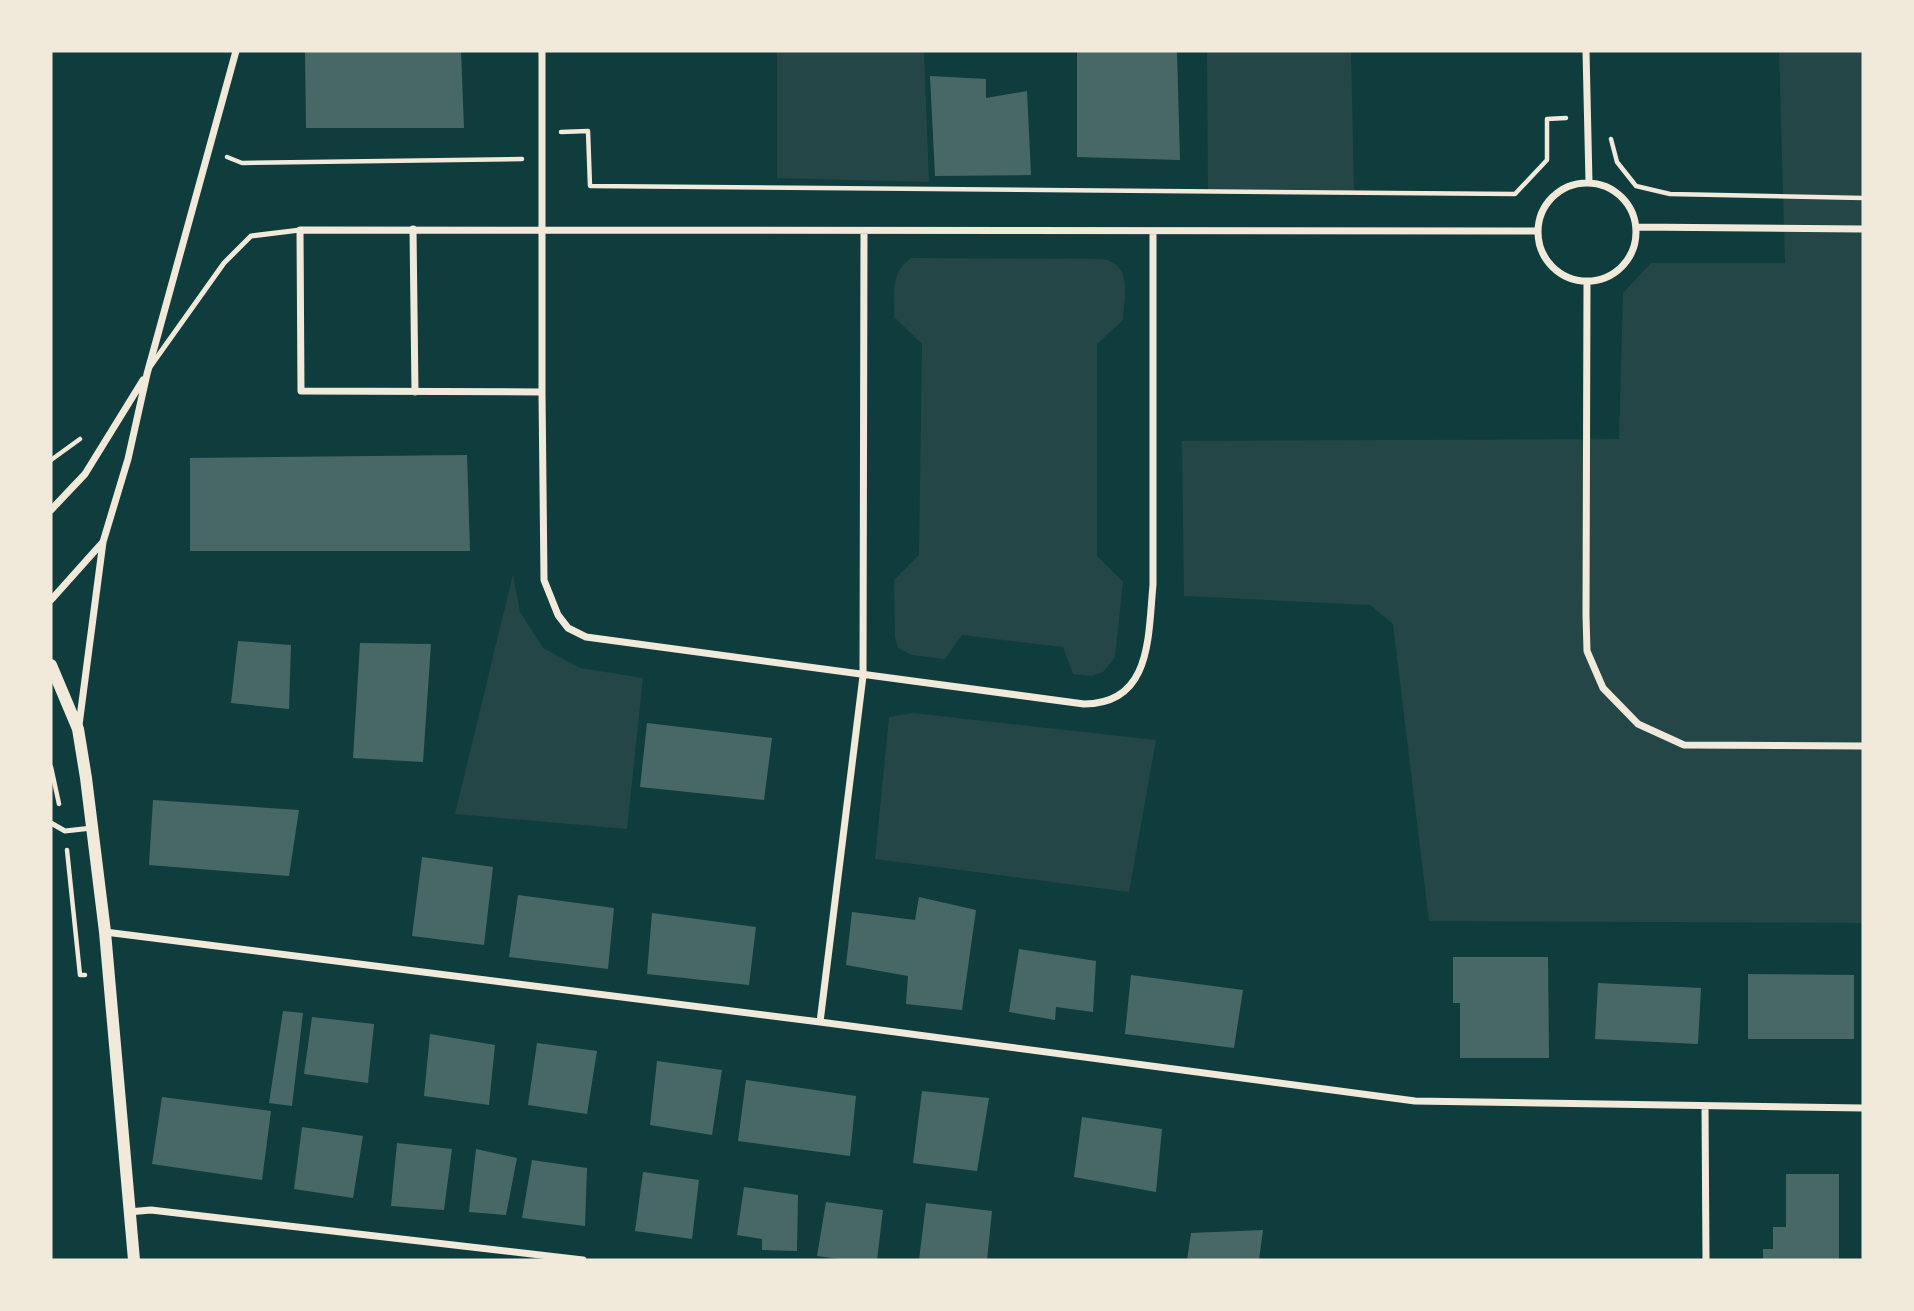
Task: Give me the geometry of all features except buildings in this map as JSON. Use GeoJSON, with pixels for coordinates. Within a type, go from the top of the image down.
{"type":"FeatureCollection","features":[{"type":"Feature","properties":{"kind":"street"},"geometry":{"type":"LineString","coordinates":[[78,729],[103,542],[128,458],[148,372],[236,51]]}},
{"type":"Feature","properties":{"kind":"street"},"geometry":{"type":"LineString","coordinates":[[542,51],[541,392],[544,580],[558,615],[568,628],[586,637],[1084,704],[1099,704],[1123,694],[1133,684],[1139,672],[1147,643],[1153,585],[1153,231]]}},
{"type":"Feature","properties":{"kind":"street"},"geometry":{"type":"LineString","coordinates":[[1586,51],[1589,182]]}},
{"type":"Feature","properties":{"kind":"street"},"geometry":{"type":"LineString","coordinates":[[1589,182],[1604,185],[1618,193],[1629,205],[1636,227],[1634,249],[1626,262],[1615,273],[1602,279],[1587,281],[1572,279],[1548,262],[1541,248],[1538,231],[1540,217],[1547,203],[1558,191],[1573,184],[1589,182]]}},
{"type":"Feature","properties":{"kind":"street"},"geometry":{"type":"LineString","coordinates":[[1636,227],[1863,229]]}},
{"type":"Feature","properties":{"kind":"street"},"geometry":{"type":"LineString","coordinates":[[413,229],[415,392]]}},
{"type":"Feature","properties":{"kind":"street"},"geometry":{"type":"LineString","coordinates":[[541,392],[301,391],[300,230],[1538,231]]}},
{"type":"Feature","properties":{"kind":"street"},"geometry":{"type":"LineString","coordinates":[[820,1022],[863,676],[864,232]]}},
{"type":"Feature","properties":{"kind":"street"},"geometry":{"type":"LineString","coordinates":[[1587,281],[1587,651],[1603,688],[1638,724],[1684,745],[1863,746]]}},
{"type":"Feature","properties":{"kind":"street"},"geometry":{"type":"LineString","coordinates":[[51,510],[85,474],[148,372]]}},
{"type":"Feature","properties":{"kind":"street"},"geometry":{"type":"LineString","coordinates":[[51,600],[103,542]]}},
{"type":"Feature","properties":{"kind":"street"},"geometry":{"type":"LineString","coordinates":[[51,665],[78,729],[92,828],[105,932],[134,1260]]}},
{"type":"Feature","properties":{"kind":"street"},"geometry":{"type":"LineString","coordinates":[[105,932],[820,1022],[1415,1101],[1863,1108]]}},
{"type":"Feature","properties":{"kind":"street"},"geometry":{"type":"LineString","coordinates":[[1705,1106],[1706,1260]]}},
{"type":"Feature","properties":{"kind":"street"},"geometry":{"type":"LineString","coordinates":[[128,1212],[151,1210],[583,1260]]}},
{"type":"Feature","properties":{"kind":"lane"},"geometry":{"type":"LineString","coordinates":[[148,372],[224,262],[251,236],[300,230]]}},
{"type":"Feature","properties":{"kind":"lane"},"geometry":{"type":"LineString","coordinates":[[51,823],[65,831],[92,828]]}},
{"type":"Feature","properties":{"kind":"path"},"geometry":{"type":"LineString","coordinates":[[543,132],[588,131],[590,186],[1515,194],[1547,160],[1547,119],[1586,117],[1606,119],[1617,162],[1636,186],[1670,194],[1863,198]]}},
{"type":"Feature","properties":{"kind":"path"},"geometry":{"type":"LineString","coordinates":[[209,150],[242,163],[524,158]]}},
{"type":"Feature","properties":{"kind":"path"},"geometry":{"type":"LineString","coordinates":[[51,460],[90,432]]}},
{"type":"Feature","properties":{"kind":"shaded area"},"geometry":{"type":"Polygon","coordinates":[[[777,51],[924,51],[929,182],[777,178],[777,51]]]}},
{"type":"Feature","properties":{"kind":"shaded area"},"geometry":{"type":"Polygon","coordinates":[[[1207,51],[1351,51],[1354,193],[1208,191],[1207,51]]]}},
{"type":"Feature","properties":{"kind":"shaded area"},"geometry":{"type":"Polygon","coordinates":[[[1779,51],[1863,51],[1863,923],[1429,921],[1393,624],[1370,605],[1184,596],[1182,441],[1619,439],[1623,293],[1651,263],[1785,263],[1779,51]]]}},
{"type":"Feature","properties":{"kind":"shaded area"},"geometry":{"type":"Polygon","coordinates":[[[911,258],[1102,259],[1112,262],[1123,274],[1123,320],[1097,344],[1097,556],[1123,582],[1115,657],[1103,672],[1092,676],[1073,674],[1063,647],[962,635],[945,659],[912,655],[898,648],[895,637],[894,580],[919,555],[922,344],[894,317],[897,277],[911,258]]]}},
{"type":"Feature","properties":{"kind":"shaded area"},"geometry":{"type":"Polygon","coordinates":[[[513,574],[520,612],[543,648],[580,668],[643,678],[627,829],[455,814],[513,574]]]}},
{"type":"Feature","properties":{"kind":"shaded area"},"geometry":{"type":"Polygon","coordinates":[[[912,713],[1156,740],[1129,892],[875,859],[889,717],[912,713]]]}}]}
